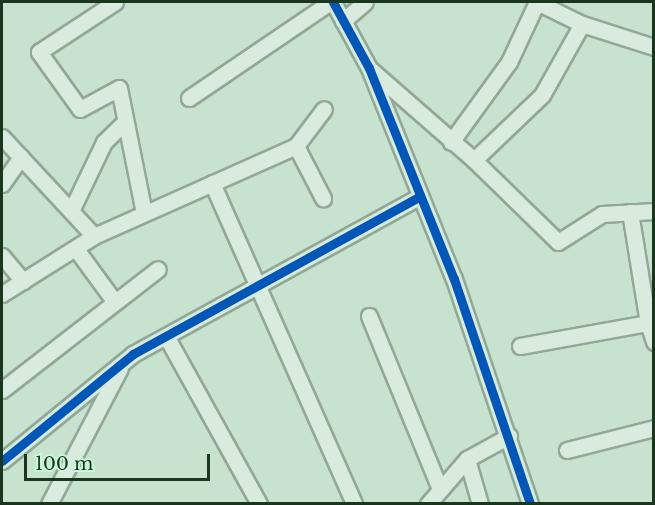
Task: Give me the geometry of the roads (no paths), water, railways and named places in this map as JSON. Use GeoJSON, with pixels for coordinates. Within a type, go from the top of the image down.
{"type":"FeatureCollection","features":[{"type":"Feature","properties":{"kind":"street"},"geometry":{"type":"LineString","coordinates":[[115,2],[39,52],[80,109],[119,88],[144,213]]}},
{"type":"Feature","properties":{"kind":"street"},"geometry":{"type":"LineString","coordinates":[[189,98],[331,2],[369,68],[456,285],[530,504]]}},
{"type":"Feature","properties":{"kind":"street"},"geometry":{"type":"LineString","coordinates":[[343,21],[365,2]]}},
{"type":"Feature","properties":{"kind":"street"},"geometry":{"type":"LineString","coordinates":[[451,142],[509,62],[537,2],[582,24],[654,47]]}},
{"type":"Feature","properties":{"kind":"street"},"geometry":{"type":"LineString","coordinates":[[474,160],[542,95],[582,24]]}},
{"type":"Feature","properties":{"kind":"street"},"geometry":{"type":"LineString","coordinates":[[369,68],[474,160],[558,242],[602,214],[654,211]]}},
{"type":"Feature","properties":{"kind":"street"},"geometry":{"type":"LineString","coordinates":[[2,294],[94,236],[296,146],[324,110]]}},
{"type":"Feature","properties":{"kind":"street"},"geometry":{"type":"LineString","coordinates":[[71,211],[104,142],[125,122]]}},
{"type":"Feature","properties":{"kind":"street"},"geometry":{"type":"LineString","coordinates":[[2,137],[94,236]]}},
{"type":"Feature","properties":{"kind":"street"},"geometry":{"type":"LineString","coordinates":[[296,146],[323,198]]}},
{"type":"Feature","properties":{"kind":"street"},"geometry":{"type":"LineString","coordinates":[[2,184],[21,158]]}},
{"type":"Feature","properties":{"kind":"street"},"geometry":{"type":"LineString","coordinates":[[212,183],[354,504]]}},
{"type":"Feature","properties":{"kind":"street"},"geometry":{"type":"LineString","coordinates":[[2,461],[123,362],[419,197]]}},
{"type":"Feature","properties":{"kind":"street"},"geometry":{"type":"LineString","coordinates":[[630,212],[654,342]]}},
{"type":"Feature","properties":{"kind":"street"},"geometry":{"type":"LineString","coordinates":[[76,249],[114,301]]}},
{"type":"Feature","properties":{"kind":"street"},"geometry":{"type":"LineString","coordinates":[[2,256],[23,281]]}},
{"type":"Feature","properties":{"kind":"street"},"geometry":{"type":"LineString","coordinates":[[2,390],[158,269]]}},
{"type":"Feature","properties":{"kind":"street"},"geometry":{"type":"LineString","coordinates":[[369,316],[440,489]]}},
{"type":"Feature","properties":{"kind":"street"},"geometry":{"type":"LineString","coordinates":[[520,346],[651,322]]}},
{"type":"Feature","properties":{"kind":"street"},"geometry":{"type":"LineString","coordinates":[[166,336],[259,504]]}},
{"type":"Feature","properties":{"kind":"street"},"geometry":{"type":"LineString","coordinates":[[49,504],[123,362]]}},
{"type":"Feature","properties":{"kind":"street"},"geometry":{"type":"LineString","coordinates":[[567,450],[654,428]]}},
{"type":"Feature","properties":{"kind":"street"},"geometry":{"type":"LineString","coordinates":[[428,504],[467,459],[508,436]]}},
{"type":"Feature","properties":{"kind":"street"},"geometry":{"type":"LineString","coordinates":[[467,459],[480,504]]}}]}
